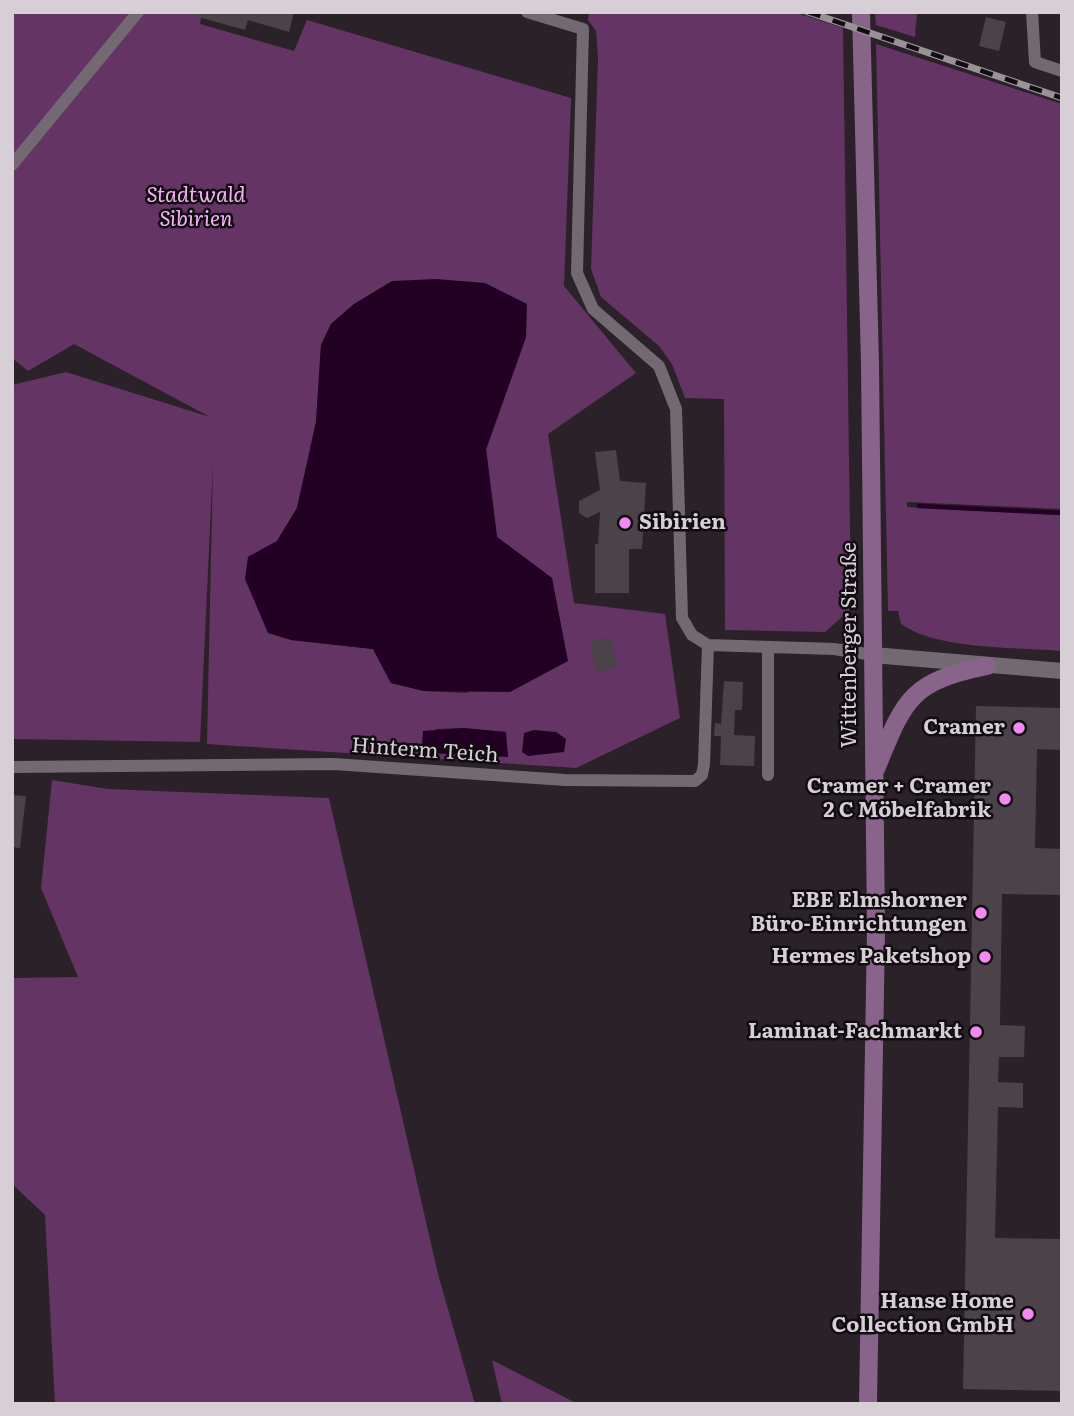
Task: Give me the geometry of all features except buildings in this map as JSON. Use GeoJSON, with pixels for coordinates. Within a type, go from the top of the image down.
{"type":"FeatureCollection","features":[{"type":"Feature","properties":{"kind":"main road","name":"Wittenberger Straße"},"geometry":{"type":"LineString","coordinates":[[861,12],[876,930],[868,1404]]}},
{"type":"Feature","properties":{"kind":"main road"},"geometry":{"type":"LineString","coordinates":[[873,775],[908,700],[932,681],[987,666]]}},
{"type":"Feature","properties":{"kind":"street"},"geometry":{"type":"LineString","coordinates":[[12,164],[138,12]]}},
{"type":"Feature","properties":{"kind":"street"},"geometry":{"type":"LineString","coordinates":[[527,12],[583,29],[577,274],[593,309],[659,366],[676,409],[682,618],[692,635],[708,645],[834,649],[873,655],[1062,671]]}},
{"type":"Feature","properties":{"kind":"street"},"geometry":{"type":"LineString","coordinates":[[1032,12],[1035,62],[1062,71]]}},
{"type":"Feature","properties":{"kind":"street","name":"Hinterm Teich"},"geometry":{"type":"LineString","coordinates":[[12,767],[334,764],[565,780],[695,780],[702,775],[704,764],[708,645]]}},
{"type":"Feature","properties":{"kind":"street"},"geometry":{"type":"LineString","coordinates":[[768,647],[768,775]]}},
{"type":"Feature","properties":{"kind":"green space","name":"Stadtwald Sibirien"},"geometry":{"type":"Polygon","coordinates":[[[12,12],[202,12],[200,24],[294,51],[307,20],[571,98],[564,286],[636,373],[548,434],[574,603],[665,614],[680,718],[576,768],[207,744],[213,463],[200,742],[12,739],[12,385],[66,372],[210,417],[74,344],[28,371],[12,358],[12,12]],[[354,304],[331,324],[321,345],[316,422],[297,508],[277,541],[248,557],[291,640],[373,649],[391,683],[424,691],[467,693],[552,578],[497,537],[486,450],[526,337],[354,304]],[[463,728],[436,729],[429,753],[508,756],[505,732],[463,728]]]}},
{"type":"Feature","properties":{"kind":"green space"},"geometry":{"type":"Polygon","coordinates":[[[589,12],[794,12],[843,28],[851,604],[847,617],[842,617],[825,632],[725,630],[724,399],[685,398],[672,364],[659,346],[601,297],[591,269],[598,58],[596,31],[588,20],[589,12]]]}},
{"type":"Feature","properties":{"kind":"green space"},"geometry":{"type":"Polygon","coordinates":[[[875,12],[917,12],[915,37],[876,25],[875,12]]]}},
{"type":"Feature","properties":{"kind":"green space"},"geometry":{"type":"Polygon","coordinates":[[[876,44],[1062,104],[1062,509],[907,502],[907,507],[1062,515],[1062,651],[978,646],[935,639],[901,624],[898,611],[888,611],[876,44]]]}},
{"type":"Feature","properties":{"kind":"green space"},"geometry":{"type":"Polygon","coordinates":[[[52,780],[108,789],[329,798],[438,1274],[475,1404],[55,1404],[45,1215],[12,1184],[12,978],[78,977],[41,888],[52,780]]]}},
{"type":"Feature","properties":{"kind":"green space"},"geometry":{"type":"Polygon","coordinates":[[[492,1360],[578,1404],[502,1404],[492,1360]]]}},
{"type":"Feature","properties":{"kind":"shaded area"},"geometry":{"type":"Polygon","coordinates":[[[436,279],[485,283],[527,304],[526,337],[486,449],[497,537],[552,578],[568,661],[510,692],[424,691],[391,683],[373,649],[291,640],[268,633],[245,579],[248,557],[277,541],[297,508],[316,422],[321,345],[331,324],[354,304],[392,281],[436,279]]]}},
{"type":"Feature","properties":{"kind":"shaded area"},"geometry":{"type":"Polygon","coordinates":[[[463,728],[506,732],[508,757],[429,753],[422,744],[423,731],[463,728]]]}},
{"type":"Feature","properties":{"kind":"shaded area"},"geometry":{"type":"Polygon","coordinates":[[[534,730],[556,732],[566,739],[564,752],[528,756],[522,752],[524,733],[534,730]]]}},
{"type":"Feature","properties":{"kind":"waterway"},"geometry":{"type":"LineString","coordinates":[[919,506],[1062,513]]}},
{"type":"Feature","properties":{"kind":"railway"},"geometry":{"type":"LineString","coordinates":[[808,12],[1062,98]]}},
{"type":"Feature","properties":{"kind":"place","name":"Sibirien"},"geometry":{"type":"Point","coordinates":[625,523]}},
{"type":"Feature","properties":{"kind":"place","name":"Cramer"},"geometry":{"type":"Point","coordinates":[1019,728]}},
{"type":"Feature","properties":{"kind":"place","name":"Cramer + Cramer 2 C Möbelfabrik"},"geometry":{"type":"Point","coordinates":[1005,799]}},
{"type":"Feature","properties":{"kind":"place","name":"EBE Elmshorner Büro-Einrichtungen"},"geometry":{"type":"Point","coordinates":[981,913]}},
{"type":"Feature","properties":{"kind":"place","name":"Hermes Paketshop"},"geometry":{"type":"Point","coordinates":[985,957]}},
{"type":"Feature","properties":{"kind":"place","name":"Laminat-Fachmarkt"},"geometry":{"type":"Point","coordinates":[976,1032]}},
{"type":"Feature","properties":{"kind":"place","name":"Hanse Home Collection GmbH"},"geometry":{"type":"Point","coordinates":[1028,1314]}}]}
